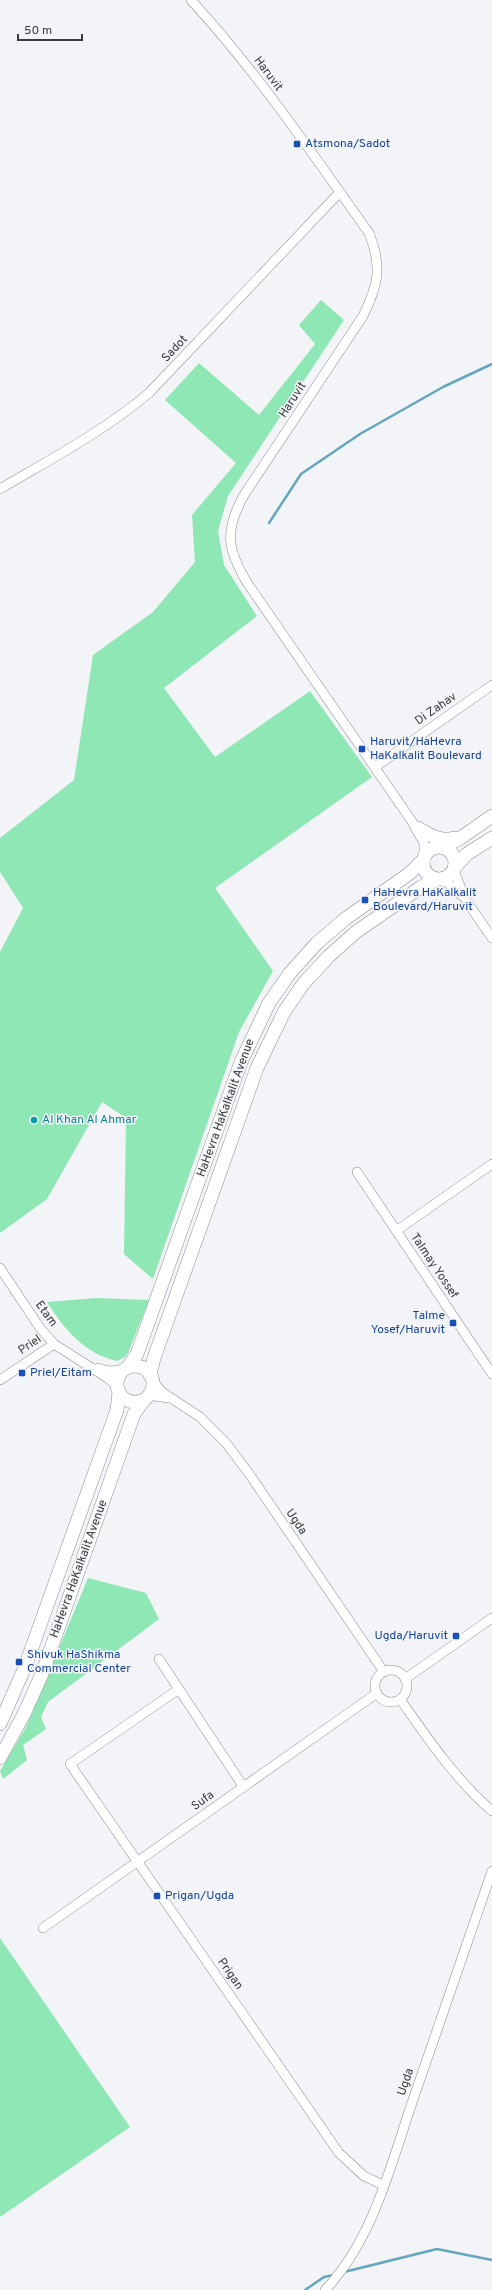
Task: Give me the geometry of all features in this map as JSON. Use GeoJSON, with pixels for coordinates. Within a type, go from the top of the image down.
{"type":"FeatureCollection","features":[{"type":"Feature","properties":{"kind":"main road"},"geometry":{"type":"LineString","coordinates":[[492,816],[469,832],[440,847],[430,850],[423,859],[424,870],[437,880],[448,877],[454,868],[468,854],[492,838]]}},
{"type":"Feature","properties":{"kind":"main road"},"geometry":{"type":"LineString","coordinates":[[415,824],[443,839],[450,839],[469,832]]}},
{"type":"Feature","properties":{"kind":"main road"},"geometry":{"type":"LineString","coordinates":[[440,847],[454,857],[454,868]]}},
{"type":"Feature","properties":{"kind":"main road","name":"HaHevra HaKalkalit Avenue"},"geometry":{"type":"LineString","coordinates":[[125,1369],[137,1354],[241,1062],[269,1003],[290,973],[316,943],[345,919],[410,873],[423,859]]}},
{"type":"Feature","properties":{"kind":"main road","name":"HaHevra HaKalkalit Avenue"},"geometry":{"type":"LineString","coordinates":[[152,1378],[152,1365],[255,1074],[284,1012],[303,984],[341,944],[421,887],[437,880]]}},
{"type":"Feature","properties":{"kind":"main road"},"geometry":{"type":"LineString","coordinates":[[138,1366],[152,1378],[147,1397],[133,1402],[123,1398],[118,1390],[117,1380],[125,1369],[138,1366]]}},
{"type":"Feature","properties":{"kind":"main road","name":"HaHevra HaKalkalit Avenue"},"geometry":{"type":"LineString","coordinates":[[0,1724],[25,1667],[117,1410],[118,1390]]}},
{"type":"Feature","properties":{"kind":"main road","name":"HaHevra HaKalkalit Avenue"},"geometry":{"type":"LineString","coordinates":[[0,1758],[24,1714],[42,1674],[134,1414],[147,1397]]}},
{"type":"Feature","properties":{"kind":"street","name":"Haruvit"},"geometry":{"type":"LineString","coordinates":[[191,0],[231,46],[264,88],[369,232],[374,246],[378,272],[371,299],[363,316],[244,495],[235,510],[229,539],[232,553],[248,584],[415,824],[424,843],[423,859]]}},
{"type":"Feature","properties":{"kind":"street","name":"Sadot"},"geometry":{"type":"LineString","coordinates":[[0,489],[103,428],[125,413],[149,393],[340,192]]}},
{"type":"Feature","properties":{"kind":"street","name":"Di Zahav"},"geometry":{"type":"LineString","coordinates":[[375,767],[492,685]]}},
{"type":"Feature","properties":{"kind":"street","name":"Haruvit"},"geometry":{"type":"LineString","coordinates":[[415,824],[440,847]]}},
{"type":"Feature","properties":{"kind":"street"},"geometry":{"type":"LineString","coordinates":[[454,868],[465,899]]}},
{"type":"Feature","properties":{"kind":"street"},"geometry":{"type":"LineString","coordinates":[[437,880],[448,883],[465,899],[492,938]]}},
{"type":"Feature","properties":{"kind":"street"},"geometry":{"type":"LineString","coordinates":[[396,1231],[492,1164]]}},
{"type":"Feature","properties":{"kind":"street","name":"Talmay Yossef"},"geometry":{"type":"LineString","coordinates":[[357,1172],[492,1374]]}},
{"type":"Feature","properties":{"kind":"street","name":"Etam"},"geometry":{"type":"LineString","coordinates":[[0,1268],[40,1328],[54,1344],[83,1363],[118,1390]]}},
{"type":"Feature","properties":{"kind":"street","name":"Priel"},"geometry":{"type":"LineString","coordinates":[[0,1380],[54,1344]]}},
{"type":"Feature","properties":{"kind":"street","name":"Etam"},"geometry":{"type":"LineString","coordinates":[[83,1363],[109,1371],[125,1369]]}},
{"type":"Feature","properties":{"kind":"street","name":"Ugda"},"geometry":{"type":"LineString","coordinates":[[152,1378],[173,1400],[200,1417],[226,1443],[250,1475],[384,1672]]}},
{"type":"Feature","properties":{"kind":"street","name":"Ugda"},"geometry":{"type":"LineString","coordinates":[[147,1397],[173,1400]]}},
{"type":"Feature","properties":{"kind":"street"},"geometry":{"type":"LineString","coordinates":[[405,1679],[492,1618]]}},
{"type":"Feature","properties":{"kind":"street"},"geometry":{"type":"LineString","coordinates":[[159,1659],[243,1786]]}},
{"type":"Feature","properties":{"kind":"street"},"geometry":{"type":"LineString","coordinates":[[393,1671],[405,1679],[406,1690],[400,1699],[387,1702],[377,1693],[377,1679],[384,1672],[393,1671]]}},
{"type":"Feature","properties":{"kind":"street","name":"Prigan"},"geometry":{"type":"LineString","coordinates":[[179,1689],[70,1764],[339,2153],[364,2176],[383,2185]]}},
{"type":"Feature","properties":{"kind":"street","name":"Sufa"},"geometry":{"type":"LineString","coordinates":[[43,1928],[377,1693]]}},
{"type":"Feature","properties":{"kind":"street"},"geometry":{"type":"LineString","coordinates":[[400,1699],[444,1762],[471,1793],[492,1812]]}},
{"type":"Feature","properties":{"kind":"street","name":"Ugda"},"geometry":{"type":"LineString","coordinates":[[325,2290],[339,2275],[355,2250],[383,2185],[492,1871]]}},
{"type":"Feature","properties":{"kind":"green space"},"geometry":{"type":"Polygon","coordinates":[[[321,300],[344,320],[228,496],[218,531],[224,565],[257,616],[164,688],[215,757],[310,691],[372,777],[215,888],[273,971],[239,1032],[153,1279],[124,1254],[126,1118],[102,1102],[47,1199],[0,1233],[0,952],[23,908],[0,872],[0,838],[74,780],[93,655],[153,612],[195,562],[192,515],[236,463],[165,400],[199,363],[259,415],[315,344],[299,325],[321,300]]]}},
{"type":"Feature","properties":{"kind":"green space"},"geometry":{"type":"Polygon","coordinates":[[[97,1298],[149,1300],[128,1353],[125,1357],[117,1361],[95,1353],[76,1339],[68,1331],[47,1302],[97,1298]]]}},
{"type":"Feature","properties":{"kind":"green space"},"geometry":{"type":"Polygon","coordinates":[[[88,1578],[146,1593],[159,1619],[48,1702],[41,1717],[46,1729],[23,1745],[27,1760],[3,1779],[0,1771],[26,1727],[88,1578]]]}},
{"type":"Feature","properties":{"kind":"green space"},"geometry":{"type":"Polygon","coordinates":[[[0,1938],[130,2127],[0,2217],[0,1938]]]}},
{"type":"Feature","properties":{"kind":"waterway"},"geometry":{"type":"LineString","coordinates":[[269,523],[301,474],[360,434],[443,387],[492,364]]}},
{"type":"Feature","properties":{"kind":"waterway"},"geometry":{"type":"LineString","coordinates":[[344,2272],[437,2249],[492,2260]]}},
{"type":"Feature","properties":{"kind":"waterway"},"geometry":{"type":"LineString","coordinates":[[305,2290],[324,2277],[334,2275]]}},
{"type":"Feature","properties":{"kind":"place","name":"Atsmona/Sadot"},"geometry":{"type":"Point","coordinates":[297,144]}},
{"type":"Feature","properties":{"kind":"place","name":"Haruvit/HaHevra HaKalkalit Boulevard"},"geometry":{"type":"Point","coordinates":[362,749]}},
{"type":"Feature","properties":{"kind":"place","name":"HaHevra HaKalkalit Boulevard/Haruvit"},"geometry":{"type":"Point","coordinates":[365,900]}},
{"type":"Feature","properties":{"kind":"place","name":"Al Khan Al Ahmar"},"geometry":{"type":"Point","coordinates":[34,1120]}},
{"type":"Feature","properties":{"kind":"place","name":"Talme Yosef/Haruvit"},"geometry":{"type":"Point","coordinates":[453,1323]}},
{"type":"Feature","properties":{"kind":"place","name":"Priel/Eitam"},"geometry":{"type":"Point","coordinates":[22,1373]}},
{"type":"Feature","properties":{"kind":"place","name":"Ugda/Haruvit"},"geometry":{"type":"Point","coordinates":[456,1636]}},
{"type":"Feature","properties":{"kind":"place","name":"Shivuk HaShikma Commercial Center"},"geometry":{"type":"Point","coordinates":[19,1662]}},
{"type":"Feature","properties":{"kind":"place","name":"Prigan/Ugda"},"geometry":{"type":"Point","coordinates":[157,1896]}}]}
